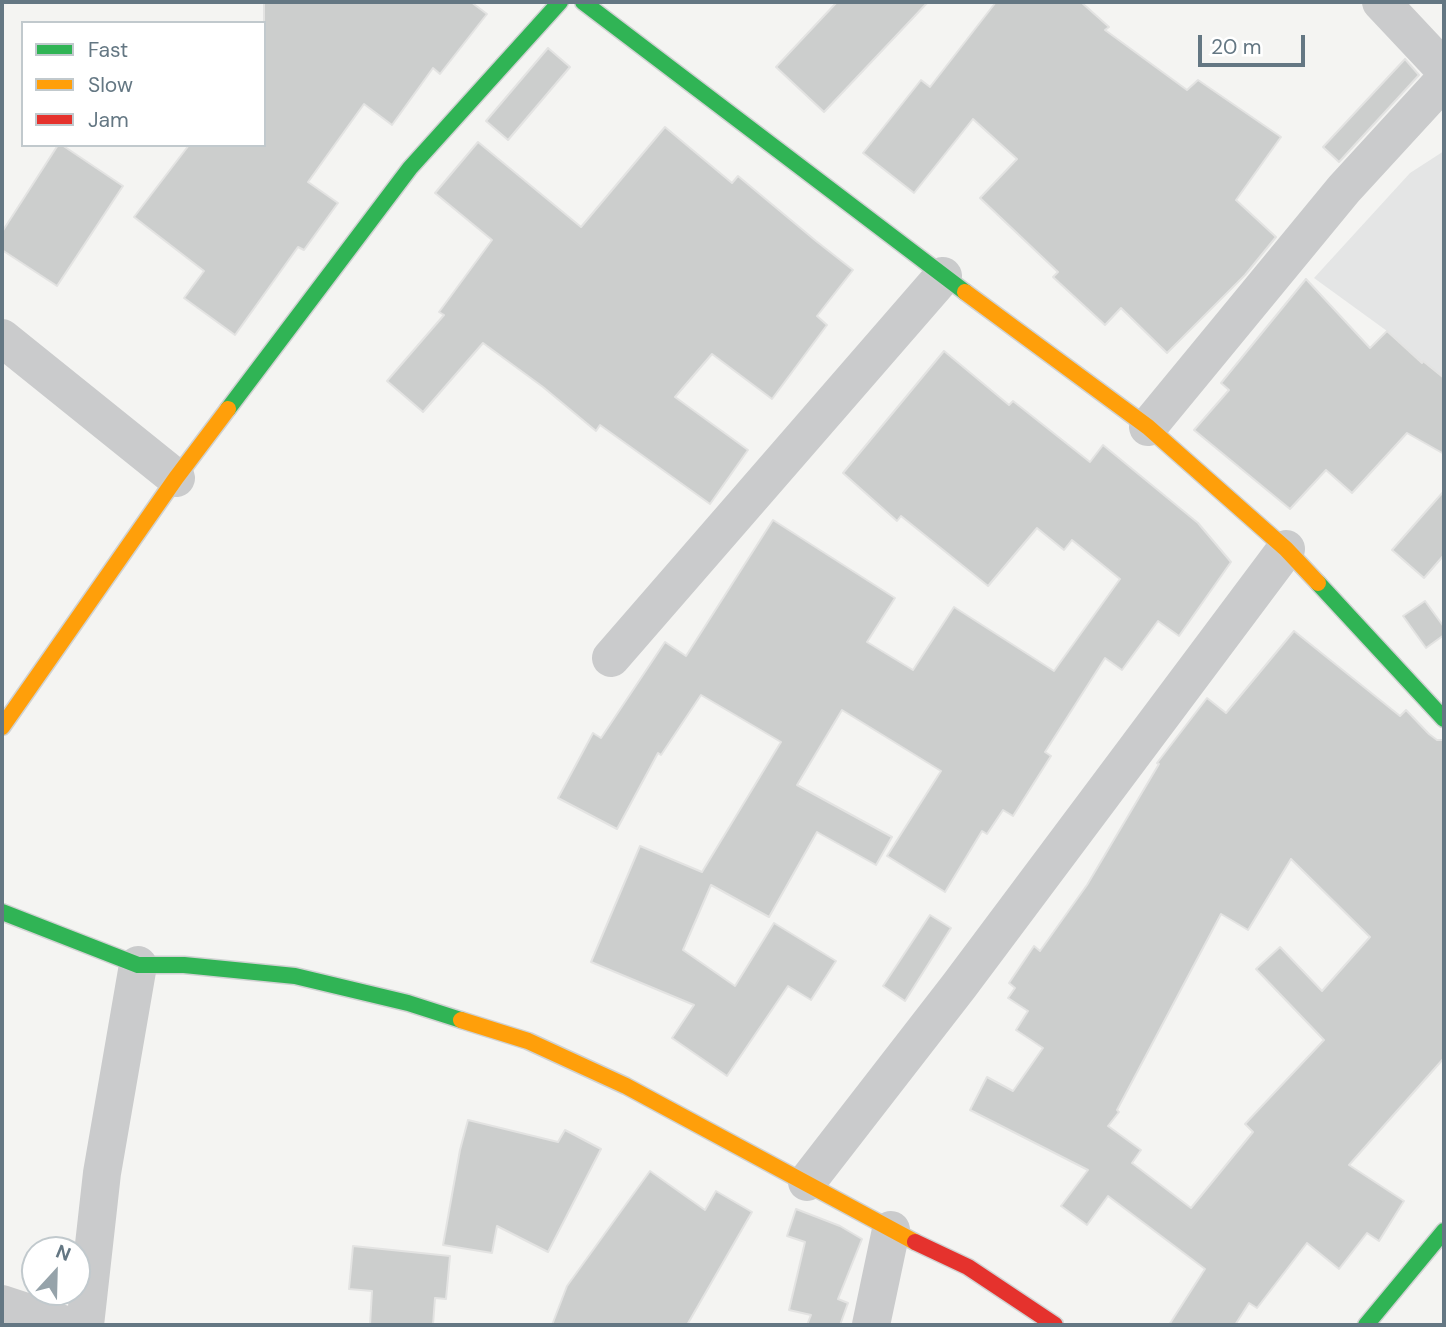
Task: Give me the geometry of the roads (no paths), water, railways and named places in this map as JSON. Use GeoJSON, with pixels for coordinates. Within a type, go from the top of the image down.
{"type":"FeatureCollection","features":[{"type":"Feature","properties":{"kind":"street"},"geometry":{"type":"LineString","coordinates":[[2,727],[176,478],[410,168],[560,2]]}},
{"type":"Feature","properties":{"kind":"street"},"geometry":{"type":"LineString","coordinates":[[583,2],[943,276],[1148,427],[1286,549],[1444,719]]}},
{"type":"Feature","properties":{"kind":"street"},"geometry":{"type":"LineString","coordinates":[[1381,2],[1444,68]]}},
{"type":"Feature","properties":{"kind":"street"},"geometry":{"type":"LineString","coordinates":[[1148,427],[1343,189],[1444,80]]}},
{"type":"Feature","properties":{"kind":"street"},"geometry":{"type":"LineString","coordinates":[[611,658],[943,276]]}},
{"type":"Feature","properties":{"kind":"street"},"geometry":{"type":"LineString","coordinates":[[2,338],[176,478]]}},
{"type":"Feature","properties":{"kind":"street"},"geometry":{"type":"LineString","coordinates":[[807,1182],[959,986],[1286,549]]}},
{"type":"Feature","properties":{"kind":"street"},"geometry":{"type":"LineString","coordinates":[[2,912],[138,965],[184,965],[295,976],[408,1003],[528,1041],[626,1086],[891,1230],[968,1266],[1055,1325]]}},
{"type":"Feature","properties":{"kind":"street"},"geometry":{"type":"LineString","coordinates":[[85,1325],[102,1172],[138,965]]}},
{"type":"Feature","properties":{"kind":"street"},"geometry":{"type":"LineString","coordinates":[[871,1325],[891,1230]]}},
{"type":"Feature","properties":{"kind":"street"},"geometry":{"type":"LineString","coordinates":[[1366,1325],[1444,1231]]}},
{"type":"Feature","properties":{"kind":"street"},"geometry":{"type":"LineString","coordinates":[[2,1304],[66,1325]]}}]}
